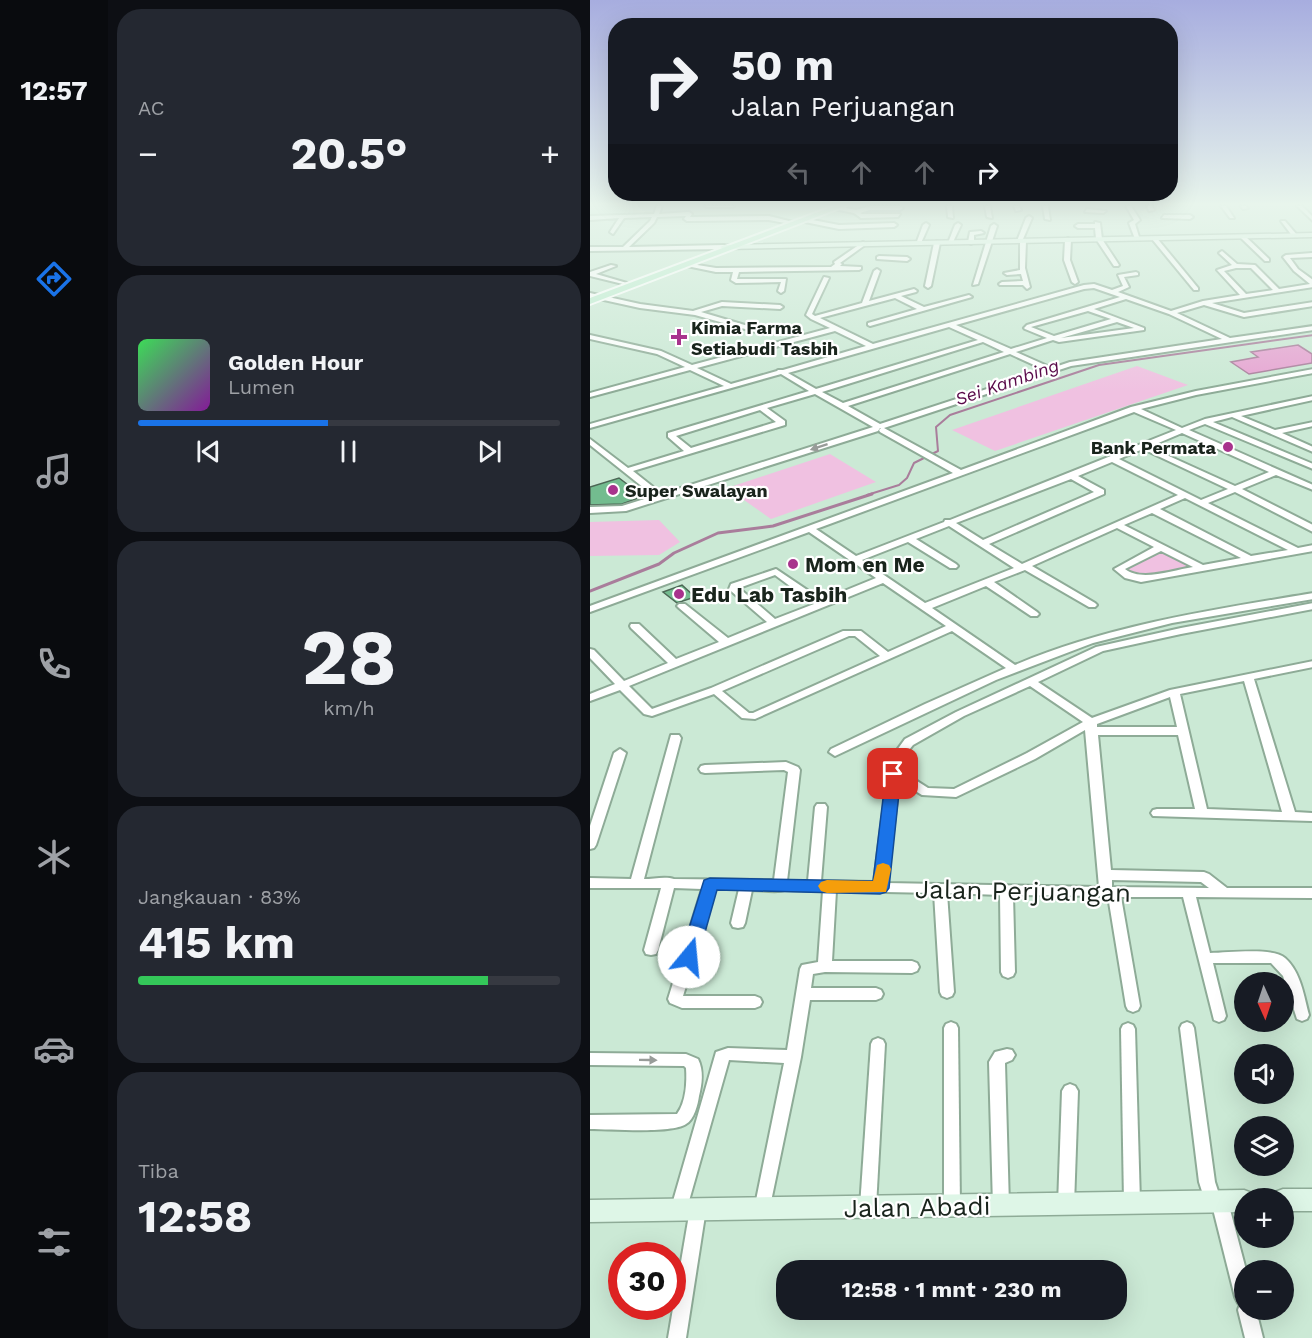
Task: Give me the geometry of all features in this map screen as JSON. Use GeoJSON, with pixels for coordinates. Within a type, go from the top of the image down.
{"type":"FeatureCollection","features":[{"type":"Feature","properties":{"kind":"main road"},"geometry":{"type":"LineString","coordinates":[[593,298],[669,268]]}},
{"type":"Feature","properties":{"kind":"main road"},"geometry":{"type":"LineString","coordinates":[[593,298],[675,268]]}},
{"type":"Feature","properties":{"kind":"street"},"geometry":{"type":"LineString","coordinates":[[591,274],[606,268]]}},
{"type":"Feature","properties":{"kind":"street"},"geometry":{"type":"LineString","coordinates":[[704,268],[812,268]]}},
{"type":"Feature","properties":{"kind":"street"},"geometry":{"type":"LineString","coordinates":[[865,304],[876,268]]}},
{"type":"Feature","properties":{"kind":"street"},"geometry":{"type":"LineString","coordinates":[[928,286],[932,268]]}},
{"type":"Feature","properties":{"kind":"street"},"geometry":{"type":"LineString","coordinates":[[975,284],[979,268]]}},
{"type":"Feature","properties":{"kind":"street"},"geometry":{"type":"LineString","coordinates":[[1002,284],[1027,285],[1023,268]]}},
{"type":"Feature","properties":{"kind":"street"},"geometry":{"type":"LineString","coordinates":[[1070,268],[1075,282]]}},
{"type":"Feature","properties":{"kind":"street"},"geometry":{"type":"LineString","coordinates":[[1179,268],[1196,289]]}},
{"type":"Feature","properties":{"kind":"street"},"geometry":{"type":"LineString","coordinates":[[1226,268],[1220,270],[1244,296]]}},
{"type":"Feature","properties":{"kind":"street"},"geometry":{"type":"LineString","coordinates":[[1255,268],[1278,291]]}},
{"type":"Feature","properties":{"kind":"street"},"geometry":{"type":"LineString","coordinates":[[1295,268],[1313,284]]}},
{"type":"Feature","properties":{"kind":"street"},"geometry":{"type":"LineString","coordinates":[[736,270],[734,280],[736,281],[784,280],[781,291]]}},
{"type":"Feature","properties":{"kind":"street"},"geometry":{"type":"LineString","coordinates":[[1007,273],[1023,272]]}},
{"type":"Feature","properties":{"kind":"street"},"geometry":{"type":"LineString","coordinates":[[591,274],[625,284]]}},
{"type":"Feature","properties":{"kind":"street"},"geometry":{"type":"LineString","coordinates":[[1113,292],[1126,286],[1120,276],[1136,274]]}},
{"type":"Feature","properties":{"kind":"street"},"geometry":{"type":"LineString","coordinates":[[826,278],[809,314],[871,347]]}},
{"type":"Feature","properties":{"kind":"street"},"geometry":{"type":"LineString","coordinates":[[1171,313],[1204,303],[1313,284]]}},
{"type":"Feature","properties":{"kind":"street"},"geometry":{"type":"LineString","coordinates":[[590,428],[1084,287],[1094,286],[1171,313],[1231,341]]}},
{"type":"Feature","properties":{"kind":"street"},"geometry":{"type":"LineString","coordinates":[[813,318],[914,291]]}},
{"type":"Feature","properties":{"kind":"street"},"geometry":{"type":"LineString","coordinates":[[895,296],[923,309]]}},
{"type":"Feature","properties":{"kind":"street"},"geometry":{"type":"LineString","coordinates":[[870,324],[969,297]]}},
{"type":"Feature","properties":{"kind":"street"},"geometry":{"type":"LineString","coordinates":[[1089,309],[1142,329],[1059,340],[1028,327],[1127,297]]}},
{"type":"Feature","properties":{"kind":"street"},"geometry":{"type":"LineString","coordinates":[[593,298],[693,313],[763,332]]}},
{"type":"Feature","properties":{"kind":"street"},"geometry":{"type":"LineString","coordinates":[[1204,303],[1244,315],[1313,304]]}},
{"type":"Feature","properties":{"kind":"street"},"geometry":{"type":"LineString","coordinates":[[693,313],[722,304],[780,307]]}},
{"type":"Feature","properties":{"kind":"street"},"geometry":{"type":"LineString","coordinates":[[842,406],[1119,319]]}},
{"type":"Feature","properties":{"kind":"street"},"geometry":{"type":"LineString","coordinates":[[950,325],[1049,369]]}},
{"type":"Feature","properties":{"kind":"street"},"geometry":{"type":"LineString","coordinates":[[590,395],[834,328]]}},
{"type":"Feature","properties":{"kind":"street"},"geometry":{"type":"LineString","coordinates":[[590,510],[618,510],[879,428],[1049,369],[1096,359],[1313,328]]}},
{"type":"Feature","properties":{"kind":"street"},"geometry":{"type":"LineString","coordinates":[[594,340],[659,352],[694,367],[726,389]]}},
{"type":"Feature","properties":{"kind":"street"},"geometry":{"type":"LineString","coordinates":[[689,451],[671,435],[984,340]]}},
{"type":"Feature","properties":{"kind":"street"},"geometry":{"type":"LineString","coordinates":[[620,345],[685,369],[726,389]]}},
{"type":"Feature","properties":{"kind":"street"},"geometry":{"type":"LineString","coordinates":[[590,609],[1134,409],[1196,393],[1313,370]]}},
{"type":"Feature","properties":{"kind":"street"},"geometry":{"type":"LineString","coordinates":[[782,373],[960,472]]}},
{"type":"Feature","properties":{"kind":"street"},"geometry":{"type":"LineString","coordinates":[[856,559],[1071,476],[1205,421],[1313,398]]}},
{"type":"Feature","properties":{"kind":"street"},"geometry":{"type":"LineString","coordinates":[[629,470],[782,423],[762,408]]}},
{"type":"Feature","properties":{"kind":"street"},"geometry":{"type":"LineString","coordinates":[[1134,409],[1313,488]]}},
{"type":"Feature","properties":{"kind":"street"},"geometry":{"type":"LineString","coordinates":[[1233,415],[1313,450]]}},
{"type":"Feature","properties":{"kind":"street"},"geometry":{"type":"LineString","coordinates":[[1205,421],[1313,467]]}},
{"type":"Feature","properties":{"kind":"street"},"geometry":{"type":"LineString","coordinates":[[1273,433],[1313,424]]}},
{"type":"Feature","properties":{"kind":"street"},"geometry":{"type":"LineString","coordinates":[[590,441],[660,497]]}},
{"type":"Feature","properties":{"kind":"street"},"geometry":{"type":"LineString","coordinates":[[1144,447],[1235,489],[1313,529]]}},
{"type":"Feature","properties":{"kind":"street"},"geometry":{"type":"LineString","coordinates":[[1112,459],[1298,551]]}},
{"type":"Feature","properties":{"kind":"street"},"geometry":{"type":"LineString","coordinates":[[1201,503],[1276,472]]}},
{"type":"Feature","properties":{"kind":"street"},"geometry":{"type":"LineString","coordinates":[[981,544],[1101,492],[1071,476]]}},
{"type":"Feature","properties":{"kind":"street"},"geometry":{"type":"LineString","coordinates":[[925,607],[1023,567],[1185,495]]}},
{"type":"Feature","properties":{"kind":"street"},"geometry":{"type":"LineString","coordinates":[[1152,509],[1249,560]]}},
{"type":"Feature","properties":{"kind":"street"},"geometry":{"type":"LineString","coordinates":[[948,522],[981,544],[1092,605]]}},
{"type":"Feature","properties":{"kind":"street"},"geometry":{"type":"LineString","coordinates":[[1117,525],[1202,568]]}},
{"type":"Feature","properties":{"kind":"street"},"geometry":{"type":"LineString","coordinates":[[811,529],[1013,668]]}},
{"type":"Feature","properties":{"kind":"street"},"geometry":{"type":"LineString","coordinates":[[908,538],[953,566]]}},
{"type":"Feature","properties":{"kind":"street"},"geometry":{"type":"LineString","coordinates":[[1162,547],[1120,568],[1128,576],[1141,579],[1313,548]]}},
{"type":"Feature","properties":{"kind":"street"},"geometry":{"type":"LineString","coordinates":[[774,623],[734,589],[734,586],[776,572],[821,604]]}},
{"type":"Feature","properties":{"kind":"street"},"geometry":{"type":"LineString","coordinates":[[590,698],[883,579]]}},
{"type":"Feature","properties":{"kind":"street"},"geometry":{"type":"LineString","coordinates":[[987,582],[1034,614]]}},
{"type":"Feature","properties":{"kind":"street"},"geometry":{"type":"LineString","coordinates":[[835,752],[1013,668],[1091,641],[1168,622],[1313,596]]}},
{"type":"Feature","properties":{"kind":"street"},"geometry":{"type":"LineString","coordinates":[[682,606],[726,642]]}},
{"type":"Feature","properties":{"kind":"street"},"geometry":{"type":"LineString","coordinates":[[1313,606],[1181,631],[1100,650],[960,714],[910,742],[904,750],[904,771],[913,784],[926,792],[947,795],[965,790],[1090,727],[1174,692],[1313,663]]}},
{"type":"Feature","properties":{"kind":"street"},"geometry":{"type":"LineString","coordinates":[[635,626],[675,664]]}},
{"type":"Feature","properties":{"kind":"street"},"geometry":{"type":"LineString","coordinates":[[715,690],[750,717],[952,627]]}},
{"type":"Feature","properties":{"kind":"street"},"geometry":{"type":"LineString","coordinates":[[590,652],[621,686],[652,713],[715,690],[847,633],[857,633],[887,656]]}},
{"type":"Feature","properties":{"kind":"street"},"geometry":{"type":"LineString","coordinates":[[1091,641],[1100,650]]}},
{"type":"Feature","properties":{"kind":"street"},"geometry":{"type":"LineString","coordinates":[[1248,676],[1290,817]]}},
{"type":"Feature","properties":{"kind":"street"},"geometry":{"type":"LineString","coordinates":[[1030,681],[1090,727],[1184,731]]}},
{"type":"Feature","properties":{"kind":"street"},"geometry":{"type":"LineString","coordinates":[[1174,692],[1202,813]]}},
{"type":"Feature","properties":{"kind":"street"},"geometry":{"type":"LineString","coordinates":[[943,700],[960,714]]}},
{"type":"Feature","properties":{"kind":"street"},"geometry":{"type":"LineString","coordinates":[[1090,727],[1104,875],[1110,892],[1133,1006]]}},
{"type":"Feature","properties":{"kind":"street"},"geometry":{"type":"LineString","coordinates":[[636,883],[675,738]]}},
{"type":"Feature","properties":{"kind":"street"},"geometry":{"type":"LineString","coordinates":[[590,844],[620,753]]}},
{"type":"Feature","properties":{"kind":"street"},"geometry":{"type":"LineString","coordinates":[[705,769],[786,766],[794,770],[780,887]]}},
{"type":"Feature","properties":{"kind":"street"},"geometry":{"type":"LineString","coordinates":[[880,888],[893,774]]}},
{"type":"Feature","properties":{"kind":"street"},"geometry":{"type":"LineString","coordinates":[[814,887],[821,807]]}},
{"type":"Feature","properties":{"kind":"street"},"geometry":{"type":"LineString","coordinates":[[1157,813],[1313,817]]}},
{"type":"Feature","properties":{"kind":"street"},"geometry":{"type":"LineString","coordinates":[[1104,875],[1204,877],[1226,894]]}},
{"type":"Feature","properties":{"kind":"street"},"geometry":{"type":"LineString","coordinates":[[651,950],[669,882]]}},
{"type":"Feature","properties":{"kind":"street","name":"Jalan Perjuangan"},"geometry":{"type":"LineString","coordinates":[[590,883],[669,882],[780,887],[1006,889],[1188,894],[1313,893]]}},
{"type":"Feature","properties":{"kind":"street"},"geometry":{"type":"LineString","coordinates":[[710,884],[675,999],[682,1002],[755,1002]]}},
{"type":"Feature","properties":{"kind":"street"},"geometry":{"type":"LineString","coordinates":[[738,924],[746,886]]}},
{"type":"Feature","properties":{"kind":"street"},"geometry":{"type":"LineString","coordinates":[[825,966],[830,886]]}},
{"type":"Feature","properties":{"kind":"street"},"geometry":{"type":"LineString","coordinates":[[940,889],[947,992]]}},
{"type":"Feature","properties":{"kind":"street"},"geometry":{"type":"LineString","coordinates":[[1006,889],[1008,972]]}},
{"type":"Feature","properties":{"kind":"street"},"geometry":{"type":"LineString","coordinates":[[1188,894],[1219,1016]]}},
{"type":"Feature","properties":{"kind":"street"},"geometry":{"type":"LineString","coordinates":[[1205,958],[1274,958],[1287,967],[1302,1014]]}},
{"type":"Feature","properties":{"kind":"street"},"geometry":{"type":"LineString","coordinates":[[762,1210],[793,1057],[804,994],[804,973],[807,969],[825,966],[912,966]]}},
{"type":"Feature","properties":{"kind":"street"},"geometry":{"type":"LineString","coordinates":[[804,994],[876,994]]}},
{"type":"Feature","properties":{"kind":"street"},"geometry":{"type":"LineString","coordinates":[[951,1028],[952,1206]]}},
{"type":"Feature","properties":{"kind":"street"},"geometry":{"type":"LineString","coordinates":[[1187,1028],[1207,1182],[1226,1202],[1237,1260]]}},
{"type":"Feature","properties":{"kind":"street"},"geometry":{"type":"LineString","coordinates":[[1128,1029],[1132,1202]]}},
{"type":"Feature","properties":{"kind":"street"},"geometry":{"type":"LineString","coordinates":[[868,1208],[878,1044]]}},
{"type":"Feature","properties":{"kind":"street"},"geometry":{"type":"LineString","coordinates":[[677,1338],[688,1208],[721,1057],[728,1053],[793,1057]]}},
{"type":"Feature","properties":{"kind":"street"},"geometry":{"type":"LineString","coordinates":[[1001,1206],[997,1062],[1000,1057],[1007,1055]]}},
{"type":"Feature","properties":{"kind":"street"},"geometry":{"type":"LineString","coordinates":[[590,1059],[686,1060],[694,1064],[696,1072],[687,1113],[681,1120],[673,1122],[590,1122]]}},
{"type":"Feature","properties":{"kind":"street"},"geometry":{"type":"LineString","coordinates":[[1066,1206],[1070,1090]]}},
{"type":"Feature","properties":{"kind":"street"},"geometry":{"type":"LineString","coordinates":[[1294,1200],[1313,1200]]}},
{"type":"Feature","properties":{"kind":"street","name":"Jalan Abadi"},"geometry":{"type":"LineString","coordinates":[[590,1211],[1226,1202]]}},
{"type":"Feature","properties":{"kind":"street"},"geometry":{"type":"LineString","coordinates":[[1250,1320],[1254,1338]]}},
{"type":"Feature","properties":{"kind":"shaded area"},"geometry":{"type":"Polygon","coordinates":[[[1298,345],[1312,354],[1312,363],[1249,374],[1231,362],[1258,357],[1251,352],[1298,345]]]}},
{"type":"Feature","properties":{"kind":"shaded area"},"geometry":{"type":"Polygon","coordinates":[[[1137,366],[1188,385],[995,451],[952,430],[1137,366]]]}},
{"type":"Feature","properties":{"kind":"shaded area"},"geometry":{"type":"Polygon","coordinates":[[[830,454],[876,482],[771,519],[727,488],[830,454]]]}},
{"type":"Feature","properties":{"kind":"shaded area"},"geometry":{"type":"Polygon","coordinates":[[[659,520],[680,542],[659,555],[590,556],[590,522],[659,520]]]}},
{"type":"Feature","properties":{"kind":"shaded area"},"geometry":{"type":"Polygon","coordinates":[[[1161,548],[1201,568],[1140,578],[1121,568],[1161,548]]]}},
{"type":"Feature","properties":{"kind":"building","name":"Super Swalayan"},"geometry":{"type":"Polygon","coordinates":[[[619,478],[640,494],[636,499],[622,504],[590,505],[590,487],[619,478]]]}},
{"type":"Feature","properties":{"kind":"building","name":"Edu Lab Tasbih"},"geometry":{"type":"Polygon","coordinates":[[[682,585],[695,597],[677,603],[663,592],[682,585]]]}},
{"type":"Feature","properties":{"kind":"waterway","name":"Sei Kambing"},"geometry":{"type":"LineString","coordinates":[[867,495],[899,485],[907,478],[914,463],[938,451],[936,427],[950,415],[1099,365],[1313,335]]}},
{"type":"Feature","properties":{"kind":"waterway","name":"Sei Kambing"},"geometry":{"type":"LineString","coordinates":[[590,591],[659,564],[674,553],[718,533],[773,526],[872,494]]}},
{"type":"Feature","properties":{"kind":"slow traffic"},"geometry":{"type":"LineString","coordinates":[[827,886],[880,888],[883,869]]}},
{"type":"Feature","properties":{"kind":"place","name":"Kimia Farma Setiabudi Tasbih"},"geometry":{"type":"Point","coordinates":[679,337]}},
{"type":"Feature","properties":{"kind":"place","name":"Bank Permata"},"geometry":{"type":"Point","coordinates":[1228,447]}},
{"type":"Feature","properties":{"kind":"place","name":"Super Swalayan"},"geometry":{"type":"Point","coordinates":[613,490]}},
{"type":"Feature","properties":{"kind":"place","name":"Mom en Me"},"geometry":{"type":"Point","coordinates":[793,564]}},
{"type":"Feature","properties":{"kind":"place","name":"Edu Lab Tasbih"},"geometry":{"type":"Point","coordinates":[679,594]}},
{"type":"Feature","properties":{"kind":"route"},"geometry":{"type":"LineString","coordinates":[[689,957],[710,884],[880,888],[893,774]]}}]}
